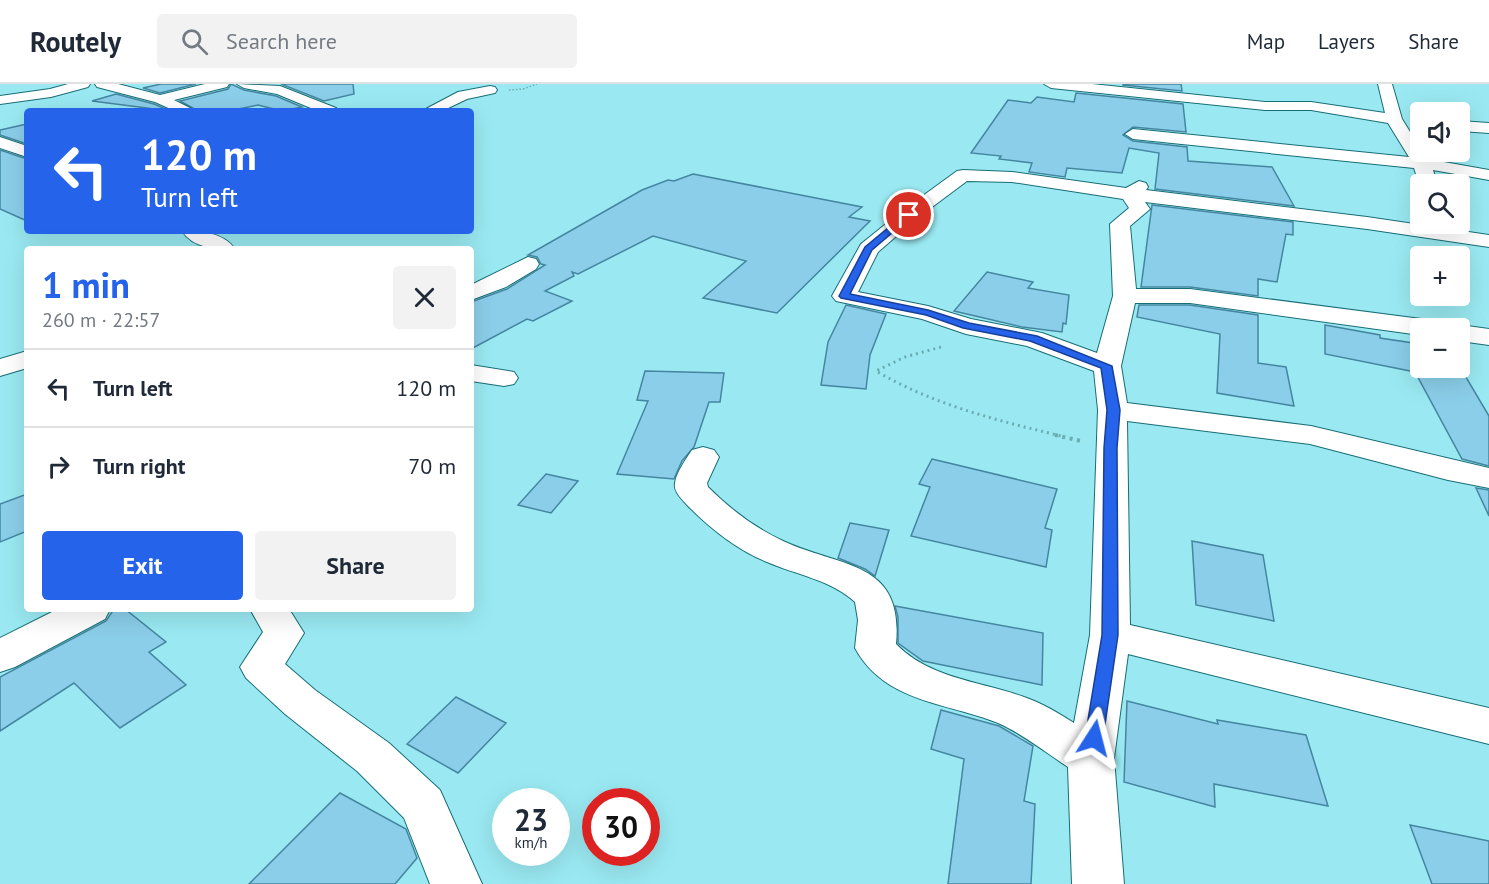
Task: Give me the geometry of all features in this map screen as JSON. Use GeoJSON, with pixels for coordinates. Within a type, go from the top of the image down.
{"type":"FeatureCollection","features":[{"type":"Feature","properties":{"kind":"street"},"geometry":{"type":"LineString","coordinates":[[0,100],[51,93],[83,84]]}},
{"type":"Feature","properties":{"kind":"street"},"geometry":{"type":"LineString","coordinates":[[102,84],[160,99],[181,108]]}},
{"type":"Feature","properties":{"kind":"street"},"geometry":{"type":"LineString","coordinates":[[160,99],[222,84]]}},
{"type":"Feature","properties":{"kind":"street"},"geometry":{"type":"LineString","coordinates":[[244,84],[280,90],[324,108]]}},
{"type":"Feature","properties":{"kind":"street"},"geometry":{"type":"LineString","coordinates":[[1051,84],[1142,99],[1265,106],[1311,106],[1410,122]]}},
{"type":"Feature","properties":{"kind":"street"},"geometry":{"type":"LineString","coordinates":[[1385,84],[1396,121],[1425,174]]}},
{"type":"Feature","properties":{"kind":"street"},"geometry":{"type":"LineString","coordinates":[[436,108],[463,95],[490,90]]}},
{"type":"Feature","properties":{"kind":"street"},"geometry":{"type":"LineString","coordinates":[[1142,99],[1134,140],[1421,163],[1489,175]]}},
{"type":"Feature","properties":{"kind":"street"},"geometry":{"type":"LineString","coordinates":[[1470,127],[1489,128]]}},
{"type":"Feature","properties":{"kind":"street"},"geometry":{"type":"LineString","coordinates":[[0,142],[24,151]]}},
{"type":"Feature","properties":{"kind":"street"},"geometry":{"type":"LineString","coordinates":[[1107,366],[1033,339],[966,326],[928,313],[844,296],[868,249],[963,175],[1138,184],[1180,201],[1367,223],[1410,225]]}},
{"type":"Feature","properties":{"kind":"street"},"geometry":{"type":"LineString","coordinates":[[1098,884],[1091,758],[1110,635],[1113,410],[1107,366],[1125,296],[1120,224],[1140,209],[1138,184]]}},
{"type":"Feature","properties":{"kind":"street"},"geometry":{"type":"LineString","coordinates":[[1470,233],[1489,241]]}},
{"type":"Feature","properties":{"kind":"street"},"geometry":{"type":"LineString","coordinates":[[197,234],[219,246]]}},
{"type":"Feature","properties":{"kind":"street"},"geometry":{"type":"LineString","coordinates":[[474,292],[498,282],[528,264]]}},
{"type":"Feature","properties":{"kind":"street"},"geometry":{"type":"LineString","coordinates":[[1125,296],[1190,296],[1410,325]]}},
{"type":"Feature","properties":{"kind":"street"},"geometry":{"type":"LineString","coordinates":[[1470,334],[1489,337]]}},
{"type":"Feature","properties":{"kind":"street"},"geometry":{"type":"LineString","coordinates":[[0,368],[24,360]]}},
{"type":"Feature","properties":{"kind":"street"},"geometry":{"type":"LineString","coordinates":[[474,373],[504,378]]}},
{"type":"Feature","properties":{"kind":"street"},"geometry":{"type":"LineString","coordinates":[[1113,410],[1311,435],[1448,470],[1489,478]]}},
{"type":"Feature","properties":{"kind":"street"},"geometry":{"type":"LineString","coordinates":[[703,457],[691,483],[692,490],[717,516],[769,549],[857,583],[872,595],[879,622],[875,648],[888,664],[922,686],[1013,710],[1091,758]]}},
{"type":"Feature","properties":{"kind":"street"},"geometry":{"type":"LineString","coordinates":[[0,656],[85,612]]}},
{"type":"Feature","properties":{"kind":"street"},"geometry":{"type":"LineString","coordinates":[[271,612],[284,633],[261,667],[300,702],[373,758],[423,805],[456,884]]}},
{"type":"Feature","properties":{"kind":"street"},"geometry":{"type":"LineString","coordinates":[[1110,635],[1489,726]]}},
{"type":"Feature","properties":{"kind":"path"},"geometry":{"type":"LineString","coordinates":[[490,90],[523,89],[537,84]]}},
{"type":"Feature","properties":{"kind":"path"},"geometry":{"type":"LineString","coordinates":[[941,347],[905,357],[876,371],[892,381],[963,411],[1111,448]]}},
{"type":"Feature","properties":{"kind":"building"},"geometry":{"type":"Polygon","coordinates":[[[161,84],[196,84],[160,93],[143,88],[161,84]]]}},
{"type":"Feature","properties":{"kind":"building"},"geometry":{"type":"Polygon","coordinates":[[[231,84],[244,90],[276,96],[302,107],[270,108],[258,105],[243,108],[193,108],[180,101],[228,89],[231,84]]]}},
{"type":"Feature","properties":{"kind":"building"},"geometry":{"type":"Polygon","coordinates":[[[281,84],[353,84],[354,94],[324,101],[281,84]]]}},
{"type":"Feature","properties":{"kind":"building"},"geometry":{"type":"Polygon","coordinates":[[[1181,84],[1182,91],[1123,85],[1181,84]]]}},
{"type":"Feature","properties":{"kind":"building"},"geometry":{"type":"Polygon","coordinates":[[[1076,93],[1183,104],[1186,132],[1133,127],[1123,135],[1133,141],[1187,147],[1188,161],[1272,167],[1294,206],[1155,189],[1159,153],[1129,148],[1122,173],[1067,168],[1065,177],[1029,172],[1032,163],[999,159],[1001,156],[971,153],[1008,100],[1031,103],[1037,97],[1074,102],[1076,93]]]}},
{"type":"Feature","properties":{"kind":"building"},"geometry":{"type":"Polygon","coordinates":[[[116,94],[163,108],[147,108],[92,101],[116,94]]]}},
{"type":"Feature","properties":{"kind":"building"},"geometry":{"type":"Polygon","coordinates":[[[24,125],[24,143],[0,135],[0,130],[24,125]]]}},
{"type":"Feature","properties":{"kind":"building"},"geometry":{"type":"Polygon","coordinates":[[[0,150],[24,158],[24,220],[0,209],[0,150]]]}},
{"type":"Feature","properties":{"kind":"building"},"geometry":{"type":"Polygon","coordinates":[[[693,174],[862,207],[849,217],[870,221],[777,313],[703,298],[746,261],[653,236],[578,274],[572,272],[574,276],[545,291],[572,301],[533,321],[527,319],[474,347],[474,301],[507,289],[545,265],[541,264],[537,257],[528,255],[642,190],[668,180],[674,181],[693,174]]]}},
{"type":"Feature","properties":{"kind":"building"},"geometry":{"type":"Polygon","coordinates":[[[1152,205],[1293,222],[1293,235],[1286,234],[1277,282],[1258,279],[1258,296],[1190,287],[1141,287],[1152,205]]]}},
{"type":"Feature","properties":{"kind":"building"},"geometry":{"type":"Polygon","coordinates":[[[987,272],[1033,282],[1028,288],[1069,295],[1066,324],[1063,323],[1062,332],[1022,327],[954,311],[987,272]]]}},
{"type":"Feature","properties":{"kind":"building"},"geometry":{"type":"Polygon","coordinates":[[[846,305],[886,314],[870,355],[866,389],[821,385],[828,342],[846,305]]]}},
{"type":"Feature","properties":{"kind":"building"},"geometry":{"type":"Polygon","coordinates":[[[1139,305],[1190,305],[1258,315],[1258,363],[1286,367],[1294,406],[1217,393],[1220,334],[1137,317],[1139,305]]]}},
{"type":"Feature","properties":{"kind":"building"},"geometry":{"type":"Polygon","coordinates":[[[1325,325],[1380,335],[1380,338],[1410,342],[1410,371],[1325,354],[1325,325]]]}},
{"type":"Feature","properties":{"kind":"building"},"geometry":{"type":"Polygon","coordinates":[[[645,371],[724,373],[720,402],[709,402],[694,447],[682,461],[674,479],[617,474],[648,401],[637,400],[645,371]]]}},
{"type":"Feature","properties":{"kind":"building"},"geometry":{"type":"Polygon","coordinates":[[[1418,378],[1467,378],[1489,416],[1489,466],[1462,459],[1418,378]]]}},
{"type":"Feature","properties":{"kind":"building"},"geometry":{"type":"Polygon","coordinates":[[[932,459],[1057,489],[1045,528],[1052,530],[1046,567],[911,536],[930,487],[919,484],[932,459]]]}},
{"type":"Feature","properties":{"kind":"building"},"geometry":{"type":"Polygon","coordinates":[[[546,474],[578,481],[551,513],[518,505],[546,474]]]}},
{"type":"Feature","properties":{"kind":"building"},"geometry":{"type":"Polygon","coordinates":[[[1476,488],[1489,490],[1489,516],[1476,488]]]}},
{"type":"Feature","properties":{"kind":"building"},"geometry":{"type":"Polygon","coordinates":[[[24,495],[24,532],[0,542],[0,504],[24,495]]]}},
{"type":"Feature","properties":{"kind":"building"},"geometry":{"type":"Polygon","coordinates":[[[850,523],[889,530],[875,576],[865,569],[838,558],[850,523]]]}},
{"type":"Feature","properties":{"kind":"building"},"geometry":{"type":"Polygon","coordinates":[[[1192,541],[1263,555],[1274,621],[1196,605],[1192,541]]]}},
{"type":"Feature","properties":{"kind":"building"},"geometry":{"type":"Polygon","coordinates":[[[895,606],[1043,633],[1042,685],[923,661],[898,643],[898,617],[895,606]]]}},
{"type":"Feature","properties":{"kind":"building"},"geometry":{"type":"Polygon","coordinates":[[[112,612],[129,612],[166,642],[149,652],[186,685],[120,728],[74,683],[0,731],[0,677],[106,621],[112,612]]]}},
{"type":"Feature","properties":{"kind":"building"},"geometry":{"type":"Polygon","coordinates":[[[456,697],[506,723],[458,773],[407,744],[456,697]]]}},
{"type":"Feature","properties":{"kind":"building"},"geometry":{"type":"Polygon","coordinates":[[[1127,701],[1218,724],[1217,720],[1306,735],[1328,806],[1214,784],[1215,807],[1124,782],[1127,701]]]}},
{"type":"Feature","properties":{"kind":"building"},"geometry":{"type":"Polygon","coordinates":[[[941,710],[999,726],[1033,746],[1024,801],[1035,804],[1031,884],[948,884],[964,759],[931,749],[941,710]]]}},
{"type":"Feature","properties":{"kind":"building"},"geometry":{"type":"Polygon","coordinates":[[[340,793],[406,829],[417,858],[395,884],[249,884],[340,793]]]}},
{"type":"Feature","properties":{"kind":"building"},"geometry":{"type":"Polygon","coordinates":[[[1410,825],[1489,841],[1489,884],[1432,884],[1410,825]]]}},
{"type":"Feature","properties":{"kind":"route"},"geometry":{"type":"LineString","coordinates":[[909,215],[868,249],[844,296],[928,313],[966,326],[1033,339],[1107,366],[1113,410],[1110,635],[1094,738]]}}]}
